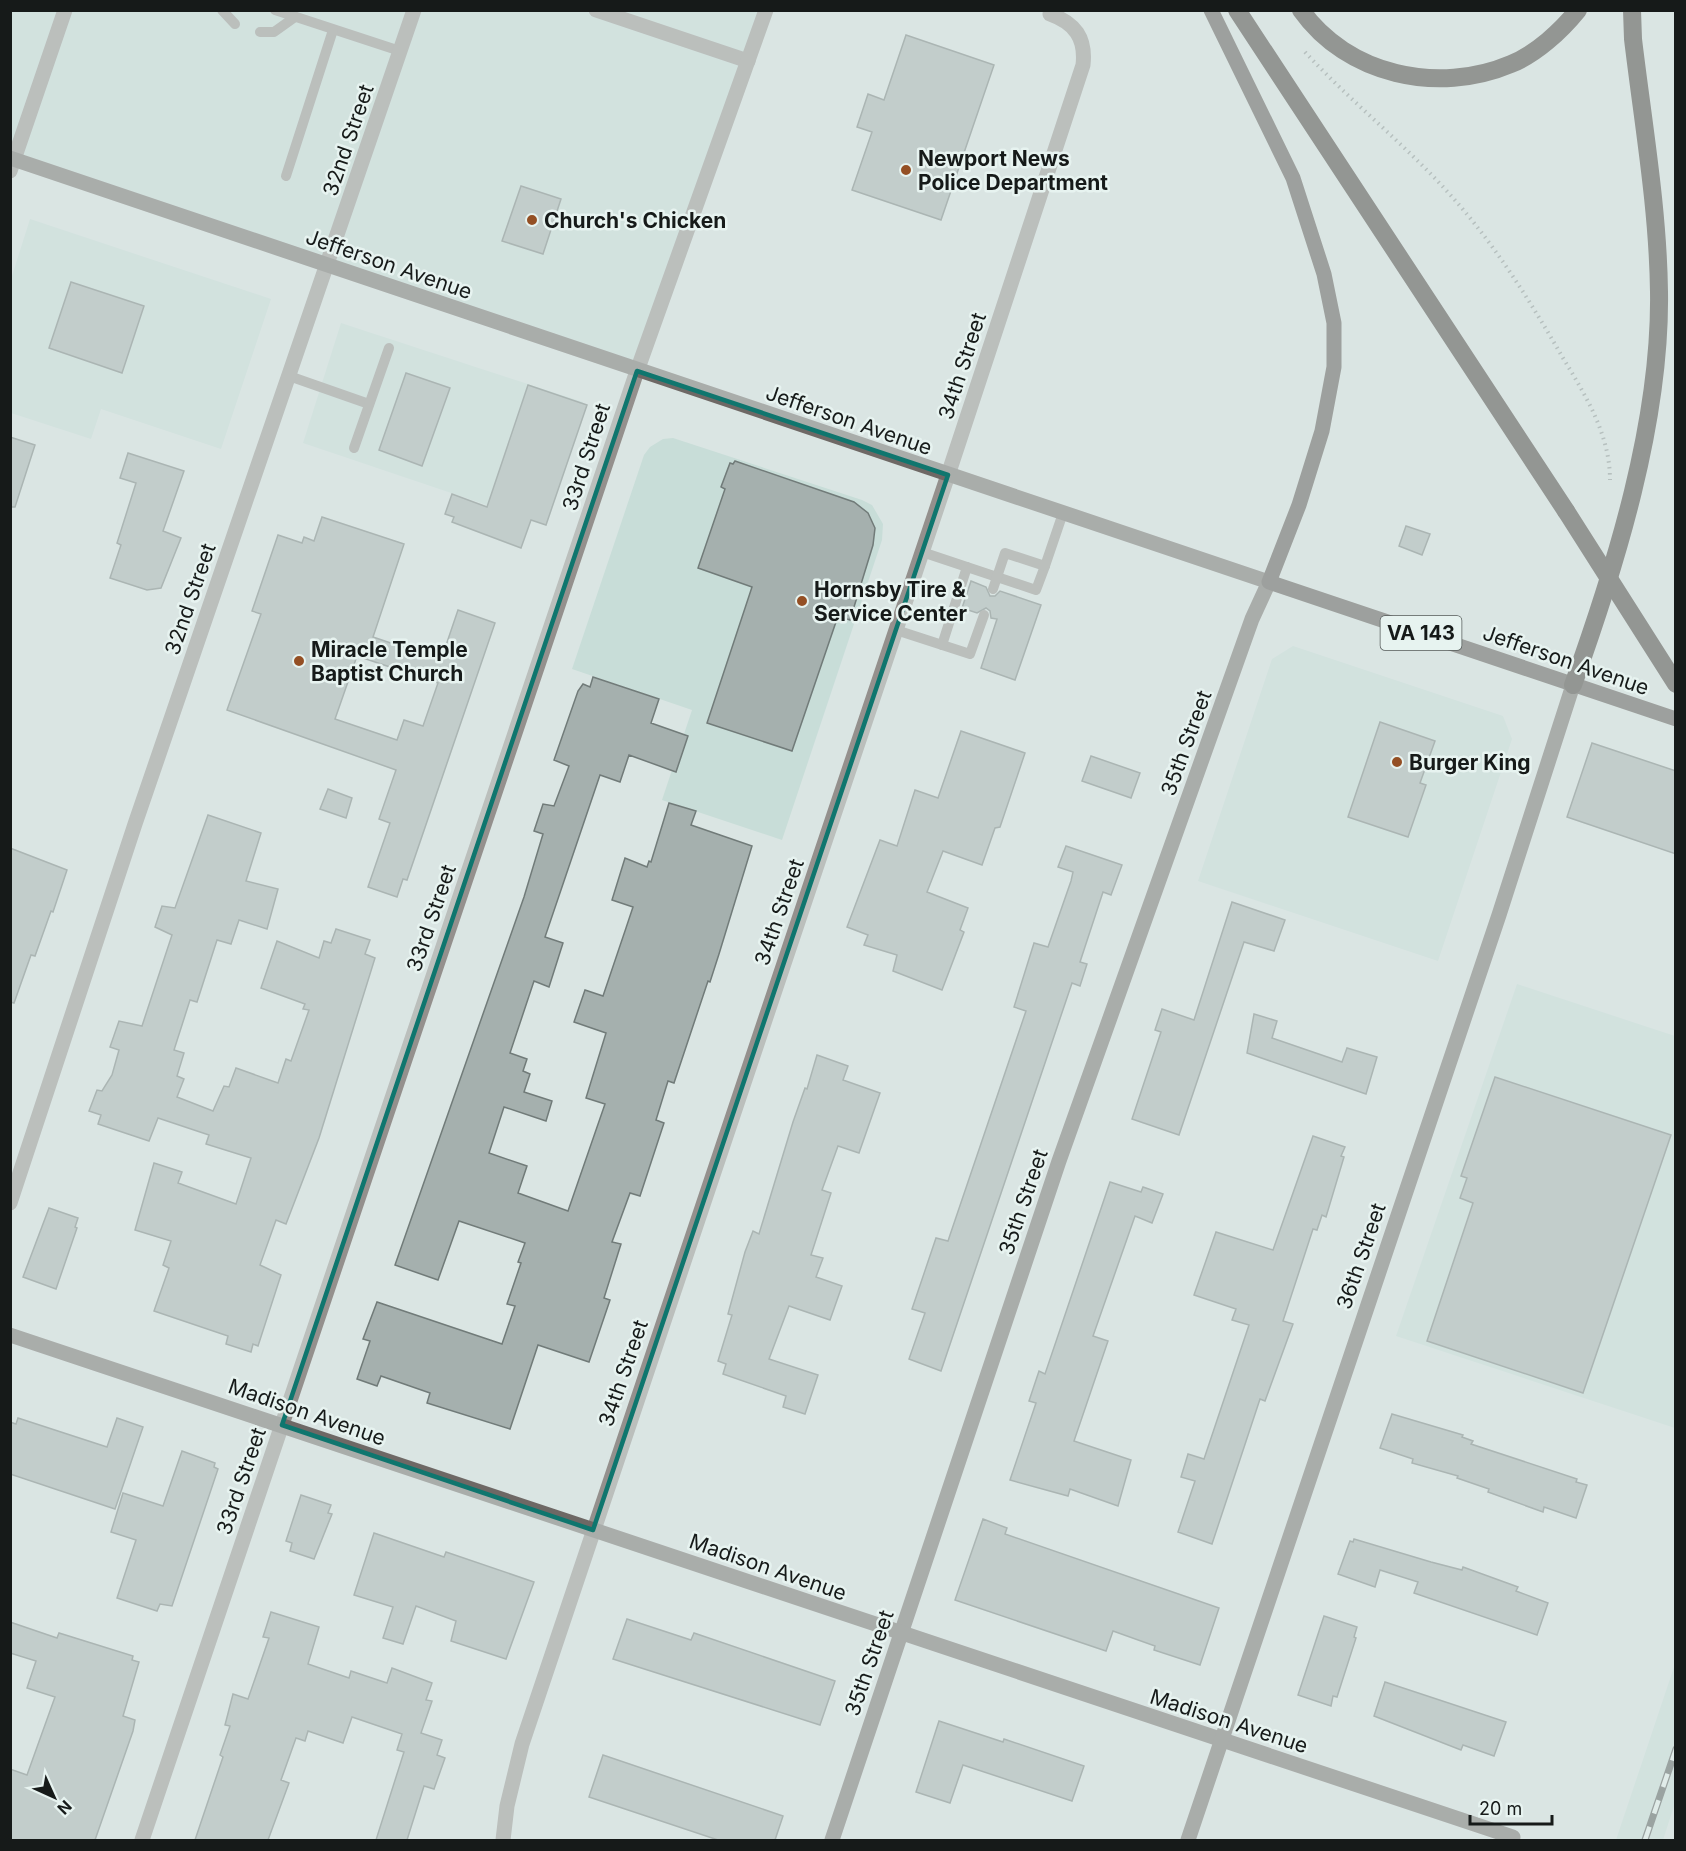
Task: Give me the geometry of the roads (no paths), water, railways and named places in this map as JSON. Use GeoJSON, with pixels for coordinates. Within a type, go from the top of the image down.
{"type":"FeatureCollection","features":[{"type":"Feature","properties":{"kind":"highway"},"geometry":{"type":"LineString","coordinates":[[1237,10],[1676,684]]}},
{"type":"Feature","properties":{"kind":"highway"},"geometry":{"type":"LineString","coordinates":[[1301,10],[1323,35],[1342,50],[1371,65],[1401,75],[1430,79],[1471,75],[1511,64],[1539,47],[1578,10]]}},
{"type":"Feature","properties":{"kind":"highway"},"geometry":{"type":"LineString","coordinates":[[1573,685],[1591,636],[1641,458],[1654,382],[1659,294],[1657,230],[1633,39],[1632,10]]}},
{"type":"Feature","properties":{"kind":"main road"},"geometry":{"type":"LineString","coordinates":[[1211,10],[1293,178],[1324,274],[1334,323],[1334,367],[1322,431],[1299,505],[1269,582]]}},
{"type":"Feature","properties":{"kind":"main road","name":"Jefferson Avenue"},"geometry":{"type":"LineString","coordinates":[[1269,582],[1676,719]]}},
{"type":"Feature","properties":{"kind":"street"},"geometry":{"type":"LineString","coordinates":[[12,163],[65,10]]}},
{"type":"Feature","properties":{"kind":"street","name":"32nd Street"},"geometry":{"type":"LineString","coordinates":[[10,1203],[132,835],[414,10]]}},
{"type":"Feature","properties":{"kind":"street"},"geometry":{"type":"LineString","coordinates":[[596,10],[748,61]]}},
{"type":"Feature","properties":{"kind":"street","name":"33rd Street"},"geometry":{"type":"LineString","coordinates":[[142,1840],[637,371],[766,10]]}},
{"type":"Feature","properties":{"kind":"street","name":"34th Street"},"geometry":{"type":"LineString","coordinates":[[503,1840],[507,1806],[522,1744],[948,475],[1083,65],[1085,50],[1075,28],[1064,18],[1050,14]]}},
{"type":"Feature","properties":{"kind":"street","name":"Jefferson Avenue"},"geometry":{"type":"LineString","coordinates":[[12,163],[327,265],[1269,582]]}},
{"type":"Feature","properties":{"kind":"street","name":"35th Street"},"geometry":{"type":"LineString","coordinates":[[832,1840],[1059,1161],[1252,619],[1269,582]]}},
{"type":"Feature","properties":{"kind":"street","name":"36th Street"},"geometry":{"type":"LineString","coordinates":[[1188,1840],[1499,915],[1573,685]]}},
{"type":"Feature","properties":{"kind":"street","name":"Madison Avenue"},"geometry":{"type":"LineString","coordinates":[[10,1335],[1512,1837]]}},
{"type":"Feature","properties":{"kind":"lane"},"geometry":{"type":"LineString","coordinates":[[222,10],[235,24]]}},
{"type":"Feature","properties":{"kind":"lane"},"geometry":{"type":"LineString","coordinates":[[275,10],[400,51]]}},
{"type":"Feature","properties":{"kind":"lane"},"geometry":{"type":"LineString","coordinates":[[260,32],[274,32],[295,17]]}},
{"type":"Feature","properties":{"kind":"lane"},"geometry":{"type":"LineString","coordinates":[[286,176],[333,30]]}},
{"type":"Feature","properties":{"kind":"lane"},"geometry":{"type":"LineString","coordinates":[[354,448],[390,348]]}},
{"type":"Feature","properties":{"kind":"lane"},"geometry":{"type":"LineString","coordinates":[[289,376],[369,404]]}},
{"type":"Feature","properties":{"kind":"lane"},"geometry":{"type":"LineString","coordinates":[[922,552],[1036,590],[1063,513]]}},
{"type":"Feature","properties":{"kind":"lane"},"geometry":{"type":"LineString","coordinates":[[993,589],[1005,554],[1045,566]]}},
{"type":"Feature","properties":{"kind":"lane"},"geometry":{"type":"LineString","coordinates":[[942,645],[967,567]]}},
{"type":"Feature","properties":{"kind":"lane"},"geometry":{"type":"LineString","coordinates":[[896,630],[970,654],[984,615]]}},
{"type":"Feature","properties":{"kind":"railway"},"geometry":{"type":"LineString","coordinates":[[1645,1840],[1676,1749]]}},
{"type":"Feature","properties":{"kind":"place","name":"Newport News Police Department"},"geometry":{"type":"Point","coordinates":[906,170]}},
{"type":"Feature","properties":{"kind":"place","name":"Church's Chicken"},"geometry":{"type":"Point","coordinates":[532,220]}},
{"type":"Feature","properties":{"kind":"place","name":"Hornsby Tire & Service Center"},"geometry":{"type":"Point","coordinates":[802,601]}},
{"type":"Feature","properties":{"kind":"place","name":"Miracle Temple Baptist Church"},"geometry":{"type":"Point","coordinates":[299,661]}},
{"type":"Feature","properties":{"kind":"place","name":"Burger King"},"geometry":{"type":"Point","coordinates":[1397,762]}}]}
